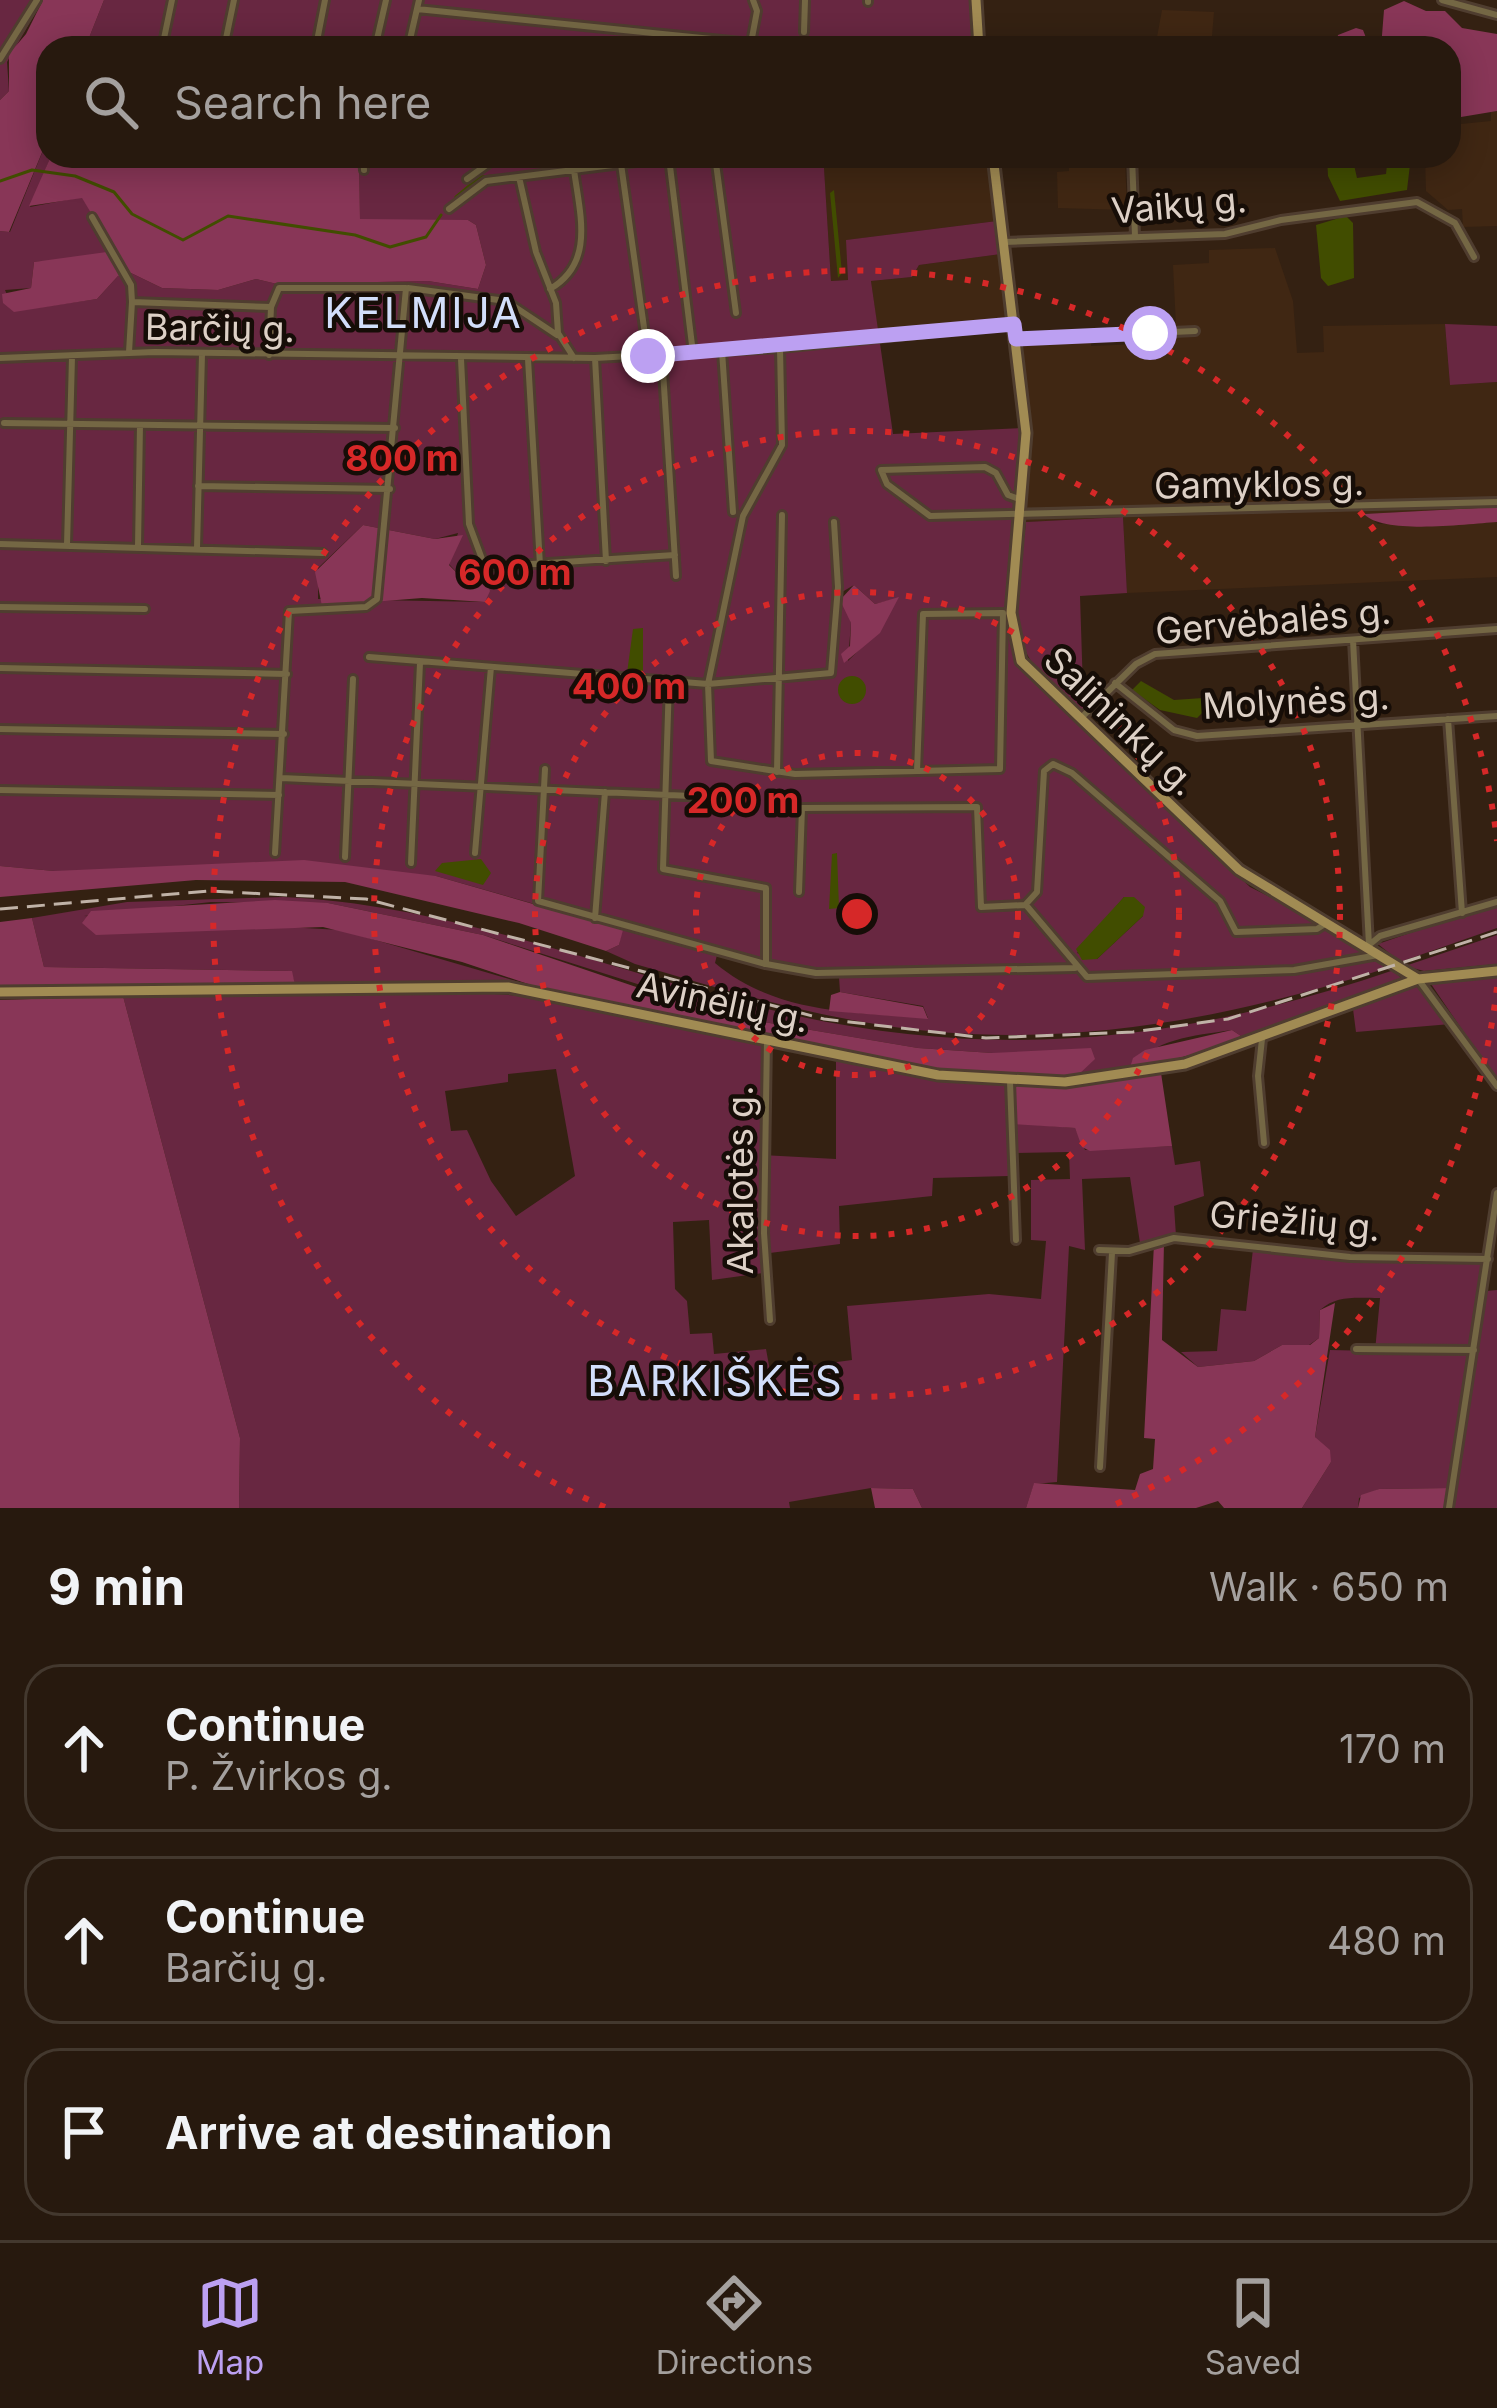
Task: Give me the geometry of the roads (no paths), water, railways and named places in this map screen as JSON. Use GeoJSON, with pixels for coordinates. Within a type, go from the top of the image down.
{"type":"FeatureCollection","features":[{"type":"Feature","properties":{"kind":"main road"},"geometry":{"type":"LineString","coordinates":[[976,0],[978,36]]}},
{"type":"Feature","properties":{"kind":"main road","name":"Salininkų g."},"geometry":{"type":"LineString","coordinates":[[995,168],[1026,433],[1023,499],[1007,613],[1021,662],[1239,870],[1418,979]]}},
{"type":"Feature","properties":{"kind":"main road"},"geometry":{"type":"LineString","coordinates":[[1418,979],[1497,971]]}},
{"type":"Feature","properties":{"kind":"main road","name":"Avinėlių g."},"geometry":{"type":"LineString","coordinates":[[0,992],[508,987],[938,1075],[1010,1082],[1115,1077],[1185,1064],[1418,979]]}},
{"type":"Feature","properties":{"kind":"street"},"geometry":{"type":"LineString","coordinates":[[0,59],[37,0]]}},
{"type":"Feature","properties":{"kind":"street"},"geometry":{"type":"LineString","coordinates":[[164,36],[172,0]]}},
{"type":"Feature","properties":{"kind":"street"},"geometry":{"type":"LineString","coordinates":[[226,36],[234,0]]}},
{"type":"Feature","properties":{"kind":"street"},"geometry":{"type":"LineString","coordinates":[[318,36],[325,0]]}},
{"type":"Feature","properties":{"kind":"street"},"geometry":{"type":"LineString","coordinates":[[378,36],[386,0]]}},
{"type":"Feature","properties":{"kind":"street"},"geometry":{"type":"LineString","coordinates":[[753,0],[757,11],[753,36]]}},
{"type":"Feature","properties":{"kind":"street"},"geometry":{"type":"LineString","coordinates":[[804,32],[806,0]]}},
{"type":"Feature","properties":{"kind":"street"},"geometry":{"type":"LineString","coordinates":[[1442,0],[1497,15]]}},
{"type":"Feature","properties":{"kind":"street"},"geometry":{"type":"LineString","coordinates":[[411,36],[418,4],[672,36]]}},
{"type":"Feature","properties":{"kind":"street"},"geometry":{"type":"LineString","coordinates":[[467,179],[482,168]]}},
{"type":"Feature","properties":{"kind":"street"},"geometry":{"type":"LineString","coordinates":[[449,208],[481,183],[590,168]]}},
{"type":"Feature","properties":{"kind":"street"},"geometry":{"type":"LineString","coordinates":[[622,168],[648,356]]}},
{"type":"Feature","properties":{"kind":"street"},"geometry":{"type":"LineString","coordinates":[[670,168],[693,353]]}},
{"type":"Feature","properties":{"kind":"street"},"geometry":{"type":"LineString","coordinates":[[717,168],[736,313]]}},
{"type":"Feature","properties":{"kind":"street"},"geometry":{"type":"LineString","coordinates":[[1132,168],[1135,238]]}},
{"type":"Feature","properties":{"kind":"street"},"geometry":{"type":"LineString","coordinates":[[550,289],[568,276],[579,258],[582,232],[574,170]]}},
{"type":"Feature","properties":{"kind":"street"},"geometry":{"type":"LineString","coordinates":[[518,177],[560,337],[574,358]]}},
{"type":"Feature","properties":{"kind":"street","name":"Vaikų g."},"geometry":{"type":"LineString","coordinates":[[1004,242],[1226,234],[1281,220],[1417,202],[1455,223],[1474,257]]}},
{"type":"Feature","properties":{"kind":"street"},"geometry":{"type":"LineString","coordinates":[[92,217],[131,285],[129,353]]}},
{"type":"Feature","properties":{"kind":"street"},"geometry":{"type":"LineString","coordinates":[[269,355],[271,307],[279,288],[406,288],[506,301],[560,337]]}},
{"type":"Feature","properties":{"kind":"street"},"geometry":{"type":"LineString","coordinates":[[275,853],[289,611],[366,607],[377,599],[406,288]]}},
{"type":"Feature","properties":{"kind":"street"},"geometry":{"type":"LineString","coordinates":[[131,302],[271,307]]}},
{"type":"Feature","properties":{"kind":"street","name":"Barčių g."},"geometry":{"type":"LineString","coordinates":[[0,358],[129,353],[596,358],[780,348],[1014,324]]}},
{"type":"Feature","properties":{"kind":"street"},"geometry":{"type":"LineString","coordinates":[[1016,339],[1195,331]]}},
{"type":"Feature","properties":{"kind":"street"},"geometry":{"type":"LineString","coordinates":[[780,348],[781,449],[743,516],[708,683],[709,758],[777,772],[993,772],[1003,767],[1007,613],[923,614],[917,771]]}},
{"type":"Feature","properties":{"kind":"street"},"geometry":{"type":"LineString","coordinates":[[722,352],[733,512]]}},
{"type":"Feature","properties":{"kind":"street"},"geometry":{"type":"LineString","coordinates":[[197,548],[202,354]]}},
{"type":"Feature","properties":{"kind":"street"},"geometry":{"type":"LineString","coordinates":[[662,355],[676,576]]}},
{"type":"Feature","properties":{"kind":"street"},"geometry":{"type":"LineString","coordinates":[[67,545],[72,356]]}},
{"type":"Feature","properties":{"kind":"street"},"geometry":{"type":"LineString","coordinates":[[461,357],[470,531],[481,545],[484,567],[675,555]]}},
{"type":"Feature","properties":{"kind":"street"},"geometry":{"type":"LineString","coordinates":[[528,358],[540,565]]}},
{"type":"Feature","properties":{"kind":"street"},"geometry":{"type":"LineString","coordinates":[[596,358],[606,560]]}},
{"type":"Feature","properties":{"kind":"street"},"geometry":{"type":"LineString","coordinates":[[4,423],[395,428]]}},
{"type":"Feature","properties":{"kind":"street"},"geometry":{"type":"LineString","coordinates":[[138,546],[140,425]]}},
{"type":"Feature","properties":{"kind":"street","name":"Gamyklos g."},"geometry":{"type":"LineString","coordinates":[[1023,499],[1008,495],[988,468],[895,466],[881,470],[887,484],[923,515],[1497,502]]}},
{"type":"Feature","properties":{"kind":"street"},"geometry":{"type":"LineString","coordinates":[[198,486],[390,489]]}},
{"type":"Feature","properties":{"kind":"street"},"geometry":{"type":"LineString","coordinates":[[777,772],[782,515]]}},
{"type":"Feature","properties":{"kind":"street"},"geometry":{"type":"LineString","coordinates":[[369,657],[668,682],[828,675],[833,668],[834,522]]}},
{"type":"Feature","properties":{"kind":"street"},"geometry":{"type":"LineString","coordinates":[[0,544],[322,553]]}},
{"type":"Feature","properties":{"kind":"street"},"geometry":{"type":"LineString","coordinates":[[0,607],[145,609]]}},
{"type":"Feature","properties":{"kind":"street"},"geometry":{"type":"LineString","coordinates":[[365,621],[366,607]]}},
{"type":"Feature","properties":{"kind":"street","name":"Gervėbalės g."},"geometry":{"type":"LineString","coordinates":[[1079,721],[1145,658],[1167,652],[1497,629]]}},
{"type":"Feature","properties":{"kind":"street"},"geometry":{"type":"LineString","coordinates":[[1353,640],[1369,945]]}},
{"type":"Feature","properties":{"kind":"street"},"geometry":{"type":"LineString","coordinates":[[411,863],[420,662]]}},
{"type":"Feature","properties":{"kind":"street"},"geometry":{"type":"LineString","coordinates":[[476,853],[491,667]]}},
{"type":"Feature","properties":{"kind":"street"},"geometry":{"type":"LineString","coordinates":[[0,668],[287,674]]}},
{"type":"Feature","properties":{"kind":"street"},"geometry":{"type":"LineString","coordinates":[[345,857],[352,679]]}},
{"type":"Feature","properties":{"kind":"street"},"geometry":{"type":"LineString","coordinates":[[668,682],[663,869],[766,888],[766,964]]}},
{"type":"Feature","properties":{"kind":"street","name":"Molynės g."},"geometry":{"type":"LineString","coordinates":[[1114,683],[1184,734],[1497,716]]}},
{"type":"Feature","properties":{"kind":"street"},"geometry":{"type":"LineString","coordinates":[[1448,719],[1462,913]]}},
{"type":"Feature","properties":{"kind":"street"},"geometry":{"type":"LineString","coordinates":[[0,729],[284,734]]}},
{"type":"Feature","properties":{"kind":"street"},"geometry":{"type":"LineString","coordinates":[[799,892],[802,808],[977,807],[981,908],[1026,905],[1037,892],[1044,771],[1053,764],[1072,773],[1220,901],[1236,932],[1317,929],[1327,921]]}},
{"type":"Feature","properties":{"kind":"street"},"geometry":{"type":"LineString","coordinates":[[544,769],[537,900],[766,964],[816,973],[1076,968]]}},
{"type":"Feature","properties":{"kind":"street"},"geometry":{"type":"LineString","coordinates":[[281,778],[737,798]]}},
{"type":"Feature","properties":{"kind":"street"},"geometry":{"type":"LineString","coordinates":[[0,790],[279,795]]}},
{"type":"Feature","properties":{"kind":"street"},"geometry":{"type":"LineString","coordinates":[[595,918],[605,792]]}},
{"type":"Feature","properties":{"kind":"street"},"geometry":{"type":"LineString","coordinates":[[1369,945],[1380,936],[1497,902]]}},
{"type":"Feature","properties":{"kind":"street"},"geometry":{"type":"LineString","coordinates":[[1026,905],[1055,934],[1076,968],[1090,977],[1294,970],[1367,960],[1381,953]]}},
{"type":"Feature","properties":{"kind":"street"},"geometry":{"type":"LineString","coordinates":[[1418,979],[1497,1086]]}},
{"type":"Feature","properties":{"kind":"street"},"geometry":{"type":"LineString","coordinates":[[1262,1039],[1258,1090],[1264,1142]]}},
{"type":"Feature","properties":{"kind":"street","name":"Akalotės g."},"geometry":{"type":"LineString","coordinates":[[767,1040],[764,1233],[770,1320]]}},
{"type":"Feature","properties":{"kind":"street"},"geometry":{"type":"LineString","coordinates":[[1010,1082],[1016,1240]]}},
{"type":"Feature","properties":{"kind":"street"},"geometry":{"type":"LineString","coordinates":[[1449,1508],[1497,1192]]}},
{"type":"Feature","properties":{"kind":"street","name":"Griežlių g."},"geometry":{"type":"LineString","coordinates":[[1100,1250],[1112,1253],[1174,1238],[1350,1257],[1488,1258]]}},
{"type":"Feature","properties":{"kind":"street"},"geometry":{"type":"LineString","coordinates":[[1100,1467],[1112,1253]]}},
{"type":"Feature","properties":{"kind":"street"},"geometry":{"type":"LineString","coordinates":[[1484,1288],[1497,1287]]}},
{"type":"Feature","properties":{"kind":"street"},"geometry":{"type":"LineString","coordinates":[[1356,1349],[1474,1349]]}},
{"type":"Feature","properties":{"kind":"waterway"},"geometry":{"type":"LineString","coordinates":[[529,173],[565,168]]}},
{"type":"Feature","properties":{"kind":"waterway"},"geometry":{"type":"LineString","coordinates":[[0,181],[32,170],[75,176],[114,192],[132,214],[183,240],[228,216],[355,235],[390,247],[426,237],[441,215]]}},
{"type":"Feature","properties":{"kind":"waterway"},"geometry":{"type":"LineString","coordinates":[[456,197],[480,177],[519,174]]}},
{"type":"Feature","properties":{"kind":"railway"},"geometry":{"type":"LineString","coordinates":[[0,909],[208,891],[366,899],[824,1019],[986,1038],[1133,1032],[1228,1019],[1497,932]]}},
{"type":"Feature","properties":{"kind":"district","name":"KELMIJA"},"geometry":{"type":"Point","coordinates":[424,313]}},
{"type":"Feature","properties":{"kind":"district","name":"BARKIŠKĖS"},"geometry":{"type":"Point","coordinates":[716,1381]}}]}
